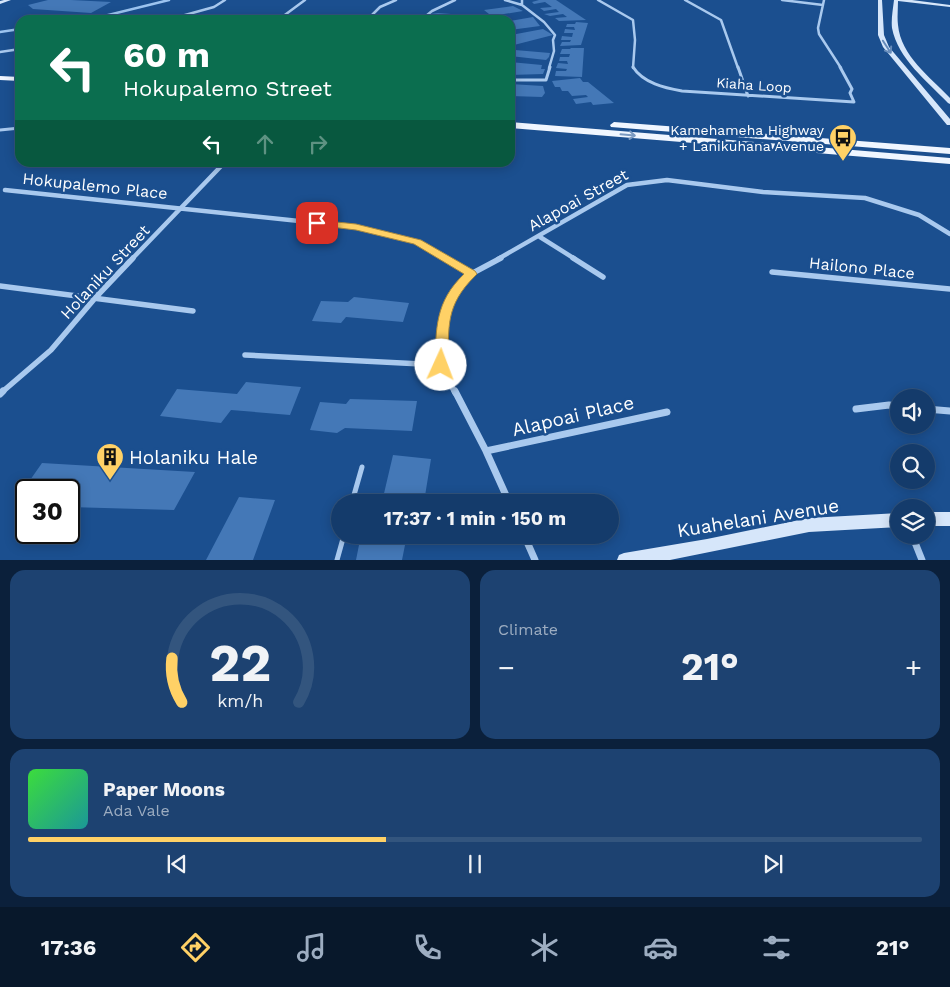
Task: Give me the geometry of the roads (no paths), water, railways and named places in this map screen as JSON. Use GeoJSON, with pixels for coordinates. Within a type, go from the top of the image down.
{"type":"FeatureCollection","features":[{"type":"Feature","properties":{"kind":"main road"},"geometry":{"type":"LineString","coordinates":[[0,4],[10,0]]}},
{"type":"Feature","properties":{"kind":"main road"},"geometry":{"type":"LineString","coordinates":[[880,0],[881,35],[886,47],[950,123]]}},
{"type":"Feature","properties":{"kind":"main road"},"geometry":{"type":"LineString","coordinates":[[896,0],[896,28],[901,45],[910,59],[950,102]]}},
{"type":"Feature","properties":{"kind":"main road"},"geometry":{"type":"LineString","coordinates":[[900,0],[950,6]]}},
{"type":"Feature","properties":{"kind":"main road"},"geometry":{"type":"LineString","coordinates":[[0,78],[15,79]]}},
{"type":"Feature","properties":{"kind":"main road"},"geometry":{"type":"LineString","coordinates":[[0,86],[15,88]]}},
{"type":"Feature","properties":{"kind":"main road"},"geometry":{"type":"LineString","coordinates":[[515,117],[950,151]]}},
{"type":"Feature","properties":{"kind":"main road"},"geometry":{"type":"LineString","coordinates":[[515,125],[950,161]]}},
{"type":"Feature","properties":{"kind":"main road"},"geometry":{"type":"LineString","coordinates":[[722,133],[844,138],[930,145],[950,142]]}},
{"type":"Feature","properties":{"kind":"main road"},"geometry":{"type":"LineString","coordinates":[[773,148],[950,166]]}},
{"type":"Feature","properties":{"kind":"main road"},"geometry":{"type":"LineString","coordinates":[[935,519],[950,519]]}},
{"type":"Feature","properties":{"kind":"main road","name":"Kuahelani Avenue"},"geometry":{"type":"LineString","coordinates":[[624,560],[707,546],[809,525],[890,520]]}},
{"type":"Feature","properties":{"kind":"street"},"geometry":{"type":"LineString","coordinates":[[185,15],[214,7],[226,0]]}},
{"type":"Feature","properties":{"kind":"street"},"geometry":{"type":"LineString","coordinates":[[287,15],[305,0]]}},
{"type":"Feature","properties":{"kind":"street"},"geometry":{"type":"LineString","coordinates":[[372,15],[380,8],[396,0]]}},
{"type":"Feature","properties":{"kind":"street"},"geometry":{"type":"LineString","coordinates":[[427,15],[455,0]]}},
{"type":"Feature","properties":{"kind":"street"},"geometry":{"type":"LineString","coordinates":[[505,0],[522,5],[546,22],[555,34],[553,40],[554,51],[546,80],[515,80]]}},
{"type":"Feature","properties":{"kind":"street"},"geometry":{"type":"LineString","coordinates":[[522,0],[522,5]]}},
{"type":"Feature","properties":{"kind":"street","name":"Kiaha Loop"},"geometry":{"type":"LineString","coordinates":[[598,0],[633,20],[635,40],[633,68],[647,80],[680,91],[854,102],[850,93],[852,89],[850,83],[819,34],[824,0]]}},
{"type":"Feature","properties":{"kind":"street"},"geometry":{"type":"LineString","coordinates":[[685,0],[721,20],[748,96]]}},
{"type":"Feature","properties":{"kind":"street"},"geometry":{"type":"LineString","coordinates":[[782,0],[823,5]]}},
{"type":"Feature","properties":{"kind":"street"},"geometry":{"type":"LineString","coordinates":[[0,52],[15,50]]}},
{"type":"Feature","properties":{"kind":"street"},"geometry":{"type":"LineString","coordinates":[[0,130],[15,128]]}},
{"type":"Feature","properties":{"kind":"street","name":"Holaniku Street"},"geometry":{"type":"LineString","coordinates":[[0,394],[52,350],[96,297],[220,167]]}},
{"type":"Feature","properties":{"kind":"street","name":"Alapoai Street"},"geometry":{"type":"LineString","coordinates":[[441,365],[446,306],[458,287],[471,274],[628,186],[640,182],[667,180],[763,192],[865,198],[919,215],[950,234]]}},
{"type":"Feature","properties":{"kind":"street","name":"Hokupalemo Place"},"geometry":{"type":"LineString","coordinates":[[5,190],[356,227],[418,242],[471,274]]}},
{"type":"Feature","properties":{"kind":"street"},"geometry":{"type":"LineString","coordinates":[[540,237],[603,277]]}},
{"type":"Feature","properties":{"kind":"street","name":"Hailono Place"},"geometry":{"type":"LineString","coordinates":[[772,272],[950,289]]}},
{"type":"Feature","properties":{"kind":"street"},"geometry":{"type":"LineString","coordinates":[[0,286],[192,311]]}},
{"type":"Feature","properties":{"kind":"street"},"geometry":{"type":"LineString","coordinates":[[245,356],[441,365],[486,451],[505,494]]}},
{"type":"Feature","properties":{"kind":"street"},"geometry":{"type":"LineString","coordinates":[[856,409],[890,405]]}},
{"type":"Feature","properties":{"kind":"street"},"geometry":{"type":"LineString","coordinates":[[935,410],[950,411]]}},
{"type":"Feature","properties":{"kind":"street","name":"Alapoai Place"},"geometry":{"type":"LineString","coordinates":[[486,451],[668,412]]}},
{"type":"Feature","properties":{"kind":"street"},"geometry":{"type":"LineString","coordinates":[[528,544],[535,560]]}},
{"type":"Feature","properties":{"kind":"street"},"geometry":{"type":"LineString","coordinates":[[916,544],[922,560]]}},
{"type":"Feature","properties":{"kind":"lane"},"geometry":{"type":"LineString","coordinates":[[354,494],[362,467]]}},
{"type":"Feature","properties":{"kind":"lane"},"geometry":{"type":"LineString","coordinates":[[337,560],[341,544]]}},
{"type":"Feature","properties":{"kind":"waterway"},"geometry":{"type":"LineString","coordinates":[[108,15],[169,0]]}},
{"type":"Feature","properties":{"kind":"waterway"},"geometry":{"type":"LineString","coordinates":[[0,32],[15,30]]}},
{"type":"Feature","properties":{"kind":"place","name":"Kamehameha Highway + Lanikuhana Avenue"},"geometry":{"type":"Point","coordinates":[843,162]}},
{"type":"Feature","properties":{"kind":"place","name":"Holaniku Hale"},"geometry":{"type":"Point","coordinates":[110,481]}}]}
